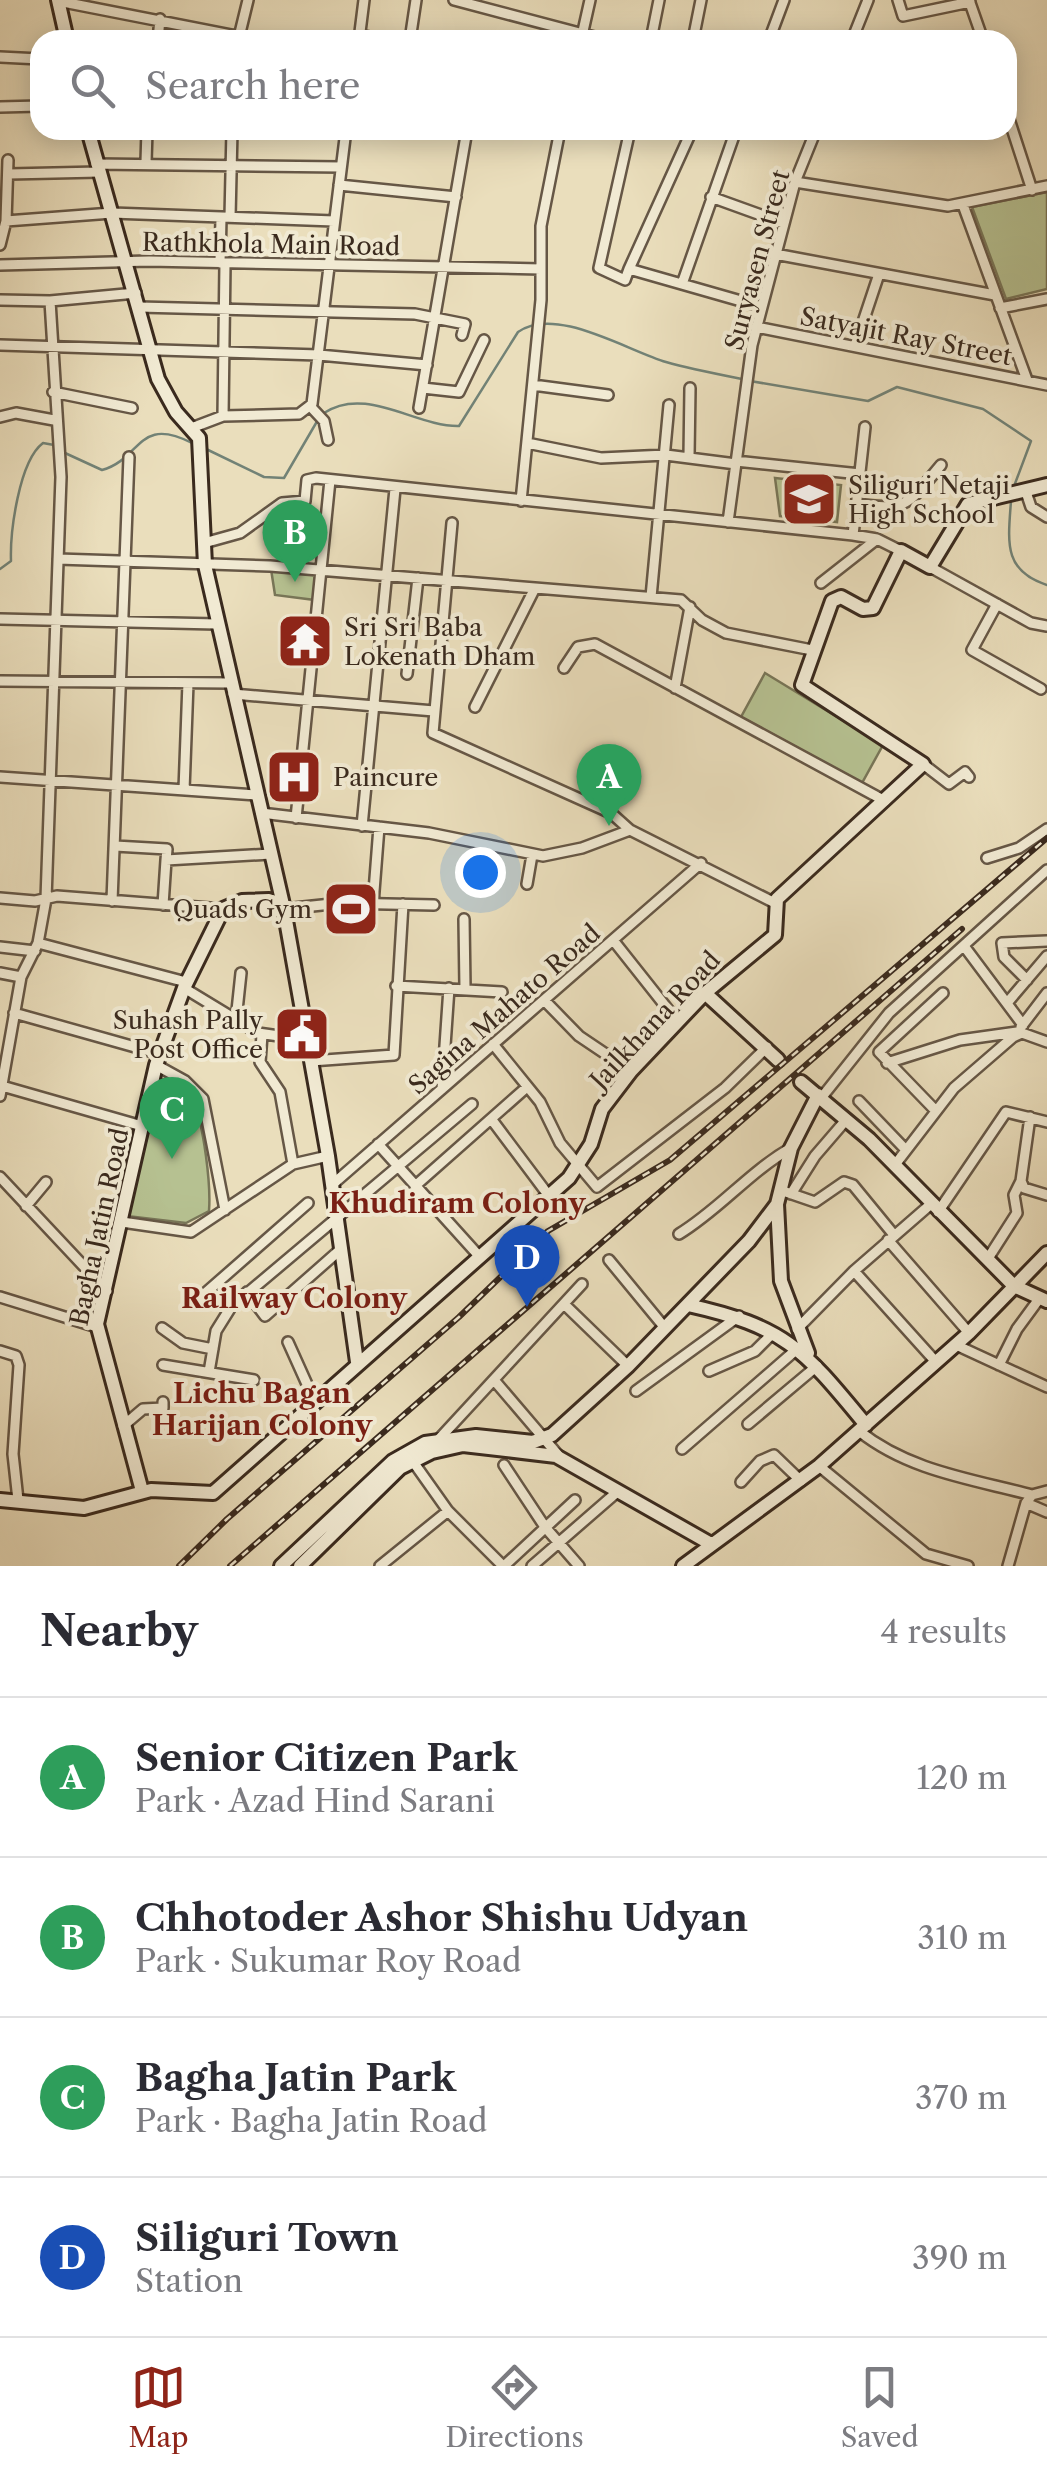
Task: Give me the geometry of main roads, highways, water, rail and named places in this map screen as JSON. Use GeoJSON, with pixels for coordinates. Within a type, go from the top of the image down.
{"type":"FeatureCollection","features":[{"type":"Feature","properties":{"kind":"waterway"},"geometry":{"type":"LineString","coordinates":[[324,413],[357,403],[459,426],[518,332],[533,325],[571,327],[666,362],[742,379]]}},
{"type":"Feature","properties":{"kind":"waterway"},"geometry":{"type":"LineString","coordinates":[[750,381],[868,401],[897,387],[983,409],[1031,441],[1013,489]]}},
{"type":"Feature","properties":{"kind":"waterway"},"geometry":{"type":"LineString","coordinates":[[204,448],[264,477],[284,478],[319,418]]}},
{"type":"Feature","properties":{"kind":"waterway"},"geometry":{"type":"LineString","coordinates":[[65,453],[102,470],[115,465],[150,436],[174,436],[192,443]]}},
{"type":"Feature","properties":{"kind":"waterway"},"geometry":{"type":"LineString","coordinates":[[0,569],[11,561],[14,516],[28,465],[43,443],[54,445]]}},
{"type":"Feature","properties":{"kind":"waterway"},"geometry":{"type":"LineString","coordinates":[[1011,501],[1009,542],[1015,563],[1022,572],[1047,585]]}},
{"type":"Feature","properties":{"kind":"railway"},"geometry":{"type":"LineString","coordinates":[[179,1566],[227,1519],[459,1317],[548,1231],[670,1160],[1047,838]]}},
{"type":"Feature","properties":{"kind":"railway"},"geometry":{"type":"LineString","coordinates":[[230,1566],[962,929]]}},
{"type":"Feature","properties":{"kind":"place","name":"Siliguri Netaji High School"},"geometry":{"type":"Point","coordinates":[809,499]}},
{"type":"Feature","properties":{"kind":"place","name":"Chhotoder Ashor Shishu Udyan"},"geometry":{"type":"Point","coordinates":[295,582]}},
{"type":"Feature","properties":{"kind":"place","name":"Sri Sri Baba Lokenath Dham"},"geometry":{"type":"Point","coordinates":[305,641]}},
{"type":"Feature","properties":{"kind":"place","name":"Paincure"},"geometry":{"type":"Point","coordinates":[294,777]}},
{"type":"Feature","properties":{"kind":"place","name":"Senior Citizen Park"},"geometry":{"type":"Point","coordinates":[609,826]}},
{"type":"Feature","properties":{"kind":"place","name":"Quads Gym"},"geometry":{"type":"Point","coordinates":[351,909]}},
{"type":"Feature","properties":{"kind":"place","name":"Suhash Pally Post Office"},"geometry":{"type":"Point","coordinates":[302,1034]}},
{"type":"Feature","properties":{"kind":"place","name":"Bagha Jatin Park"},"geometry":{"type":"Point","coordinates":[172,1159]}},
{"type":"Feature","properties":{"kind":"place","name":"Siliguri Town"},"geometry":{"type":"Point","coordinates":[527,1307]}},
{"type":"Feature","properties":{"kind":"district","name":"Khudiram Colony"},"geometry":{"type":"Point","coordinates":[457,1203]}},
{"type":"Feature","properties":{"kind":"district","name":"Railway Colony"},"geometry":{"type":"Point","coordinates":[294,1298]}},
{"type":"Feature","properties":{"kind":"district","name":"Lichu Bagan Harijan Colony"},"geometry":{"type":"Point","coordinates":[262,1409]}}]}
